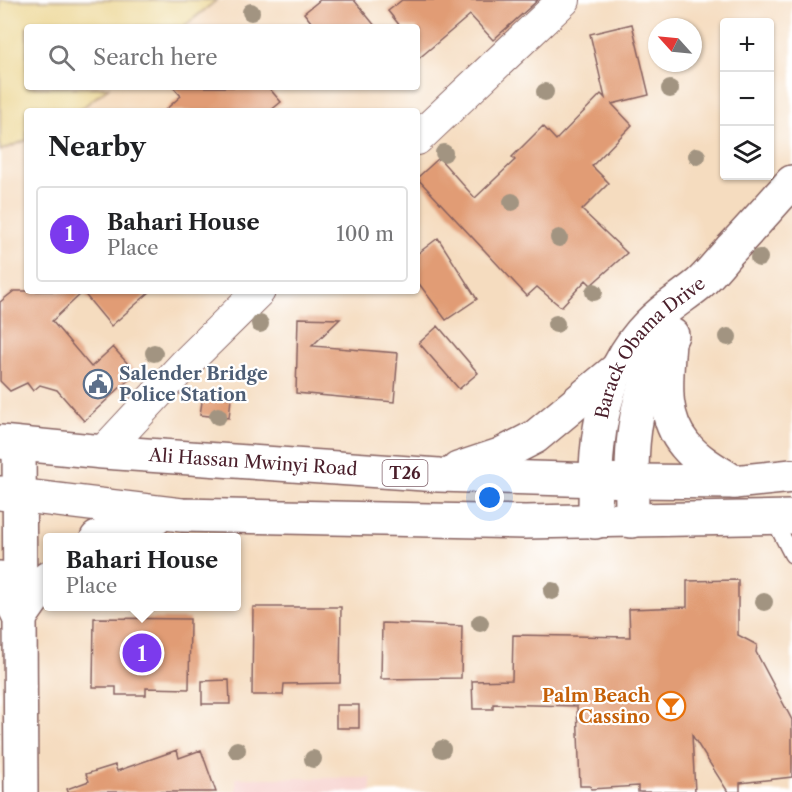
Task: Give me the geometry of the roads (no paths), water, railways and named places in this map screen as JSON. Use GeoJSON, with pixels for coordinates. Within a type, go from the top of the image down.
{"type":"FeatureCollection","features":[{"type":"Feature","properties":{"kind":"main road"},"geometry":{"type":"LineString","coordinates":[[700,283],[792,182]]}},
{"type":"Feature","properties":{"kind":"main road","name":"Barack Obama Drive"},"geometry":{"type":"LineString","coordinates":[[632,521],[633,443],[639,403],[655,363],[700,283]]}},
{"type":"Feature","properties":{"kind":"main road","name":"Barack Obama Drive"},"geometry":{"type":"LineString","coordinates":[[595,522],[595,480],[600,421],[617,369],[646,326],[663,310],[700,283]]}},
{"type":"Feature","properties":{"kind":"main road"},"geometry":{"type":"LineString","coordinates":[[669,341],[668,412],[675,430],[685,445],[700,459],[734,482]]}},
{"type":"Feature","properties":{"kind":"main road"},"geometry":{"type":"LineString","coordinates":[[439,475],[500,455],[535,436],[617,369]]}},
{"type":"Feature","properties":{"kind":"main road"},"geometry":{"type":"LineString","coordinates":[[10,444],[10,494],[20,618],[21,792]]}},
{"type":"Feature","properties":{"kind":"main road","name":"Ali Hassan Mwinyi Road"},"geometry":{"type":"LineString","coordinates":[[10,444],[439,475],[734,482],[792,476]]}},
{"type":"Feature","properties":{"kind":"main road"},"geometry":{"type":"LineString","coordinates":[[10,494],[182,515],[595,522],[782,518]]}},
{"type":"Feature","properties":{"kind":"main road"},"geometry":{"type":"LineString","coordinates":[[108,533],[139,521],[182,515]]}},
{"type":"Feature","properties":{"kind":"main road"},"geometry":{"type":"LineString","coordinates":[[0,578],[20,618]]}},
{"type":"Feature","properties":{"kind":"main road"},"geometry":{"type":"LineString","coordinates":[[20,618],[43,585]]}},
{"type":"Feature","properties":{"kind":"street"},"geometry":{"type":"LineString","coordinates":[[420,136],[564,0]]}},
{"type":"Feature","properties":{"kind":"street"},"geometry":{"type":"LineString","coordinates":[[103,452],[185,364],[256,294]]}},
{"type":"Feature","properties":{"kind":"lane"},"geometry":{"type":"LineString","coordinates":[[782,518],[792,555]]}},
{"type":"Feature","properties":{"kind":"place","name":"Salender Bridge Police Station"},"geometry":{"type":"Point","coordinates":[98,384]}},
{"type":"Feature","properties":{"kind":"place","name":"Bahari House"},"geometry":{"type":"Point","coordinates":[142,653]}},
{"type":"Feature","properties":{"kind":"place","name":"Palm Beach Cassino"},"geometry":{"type":"Point","coordinates":[671,706]}}]}
